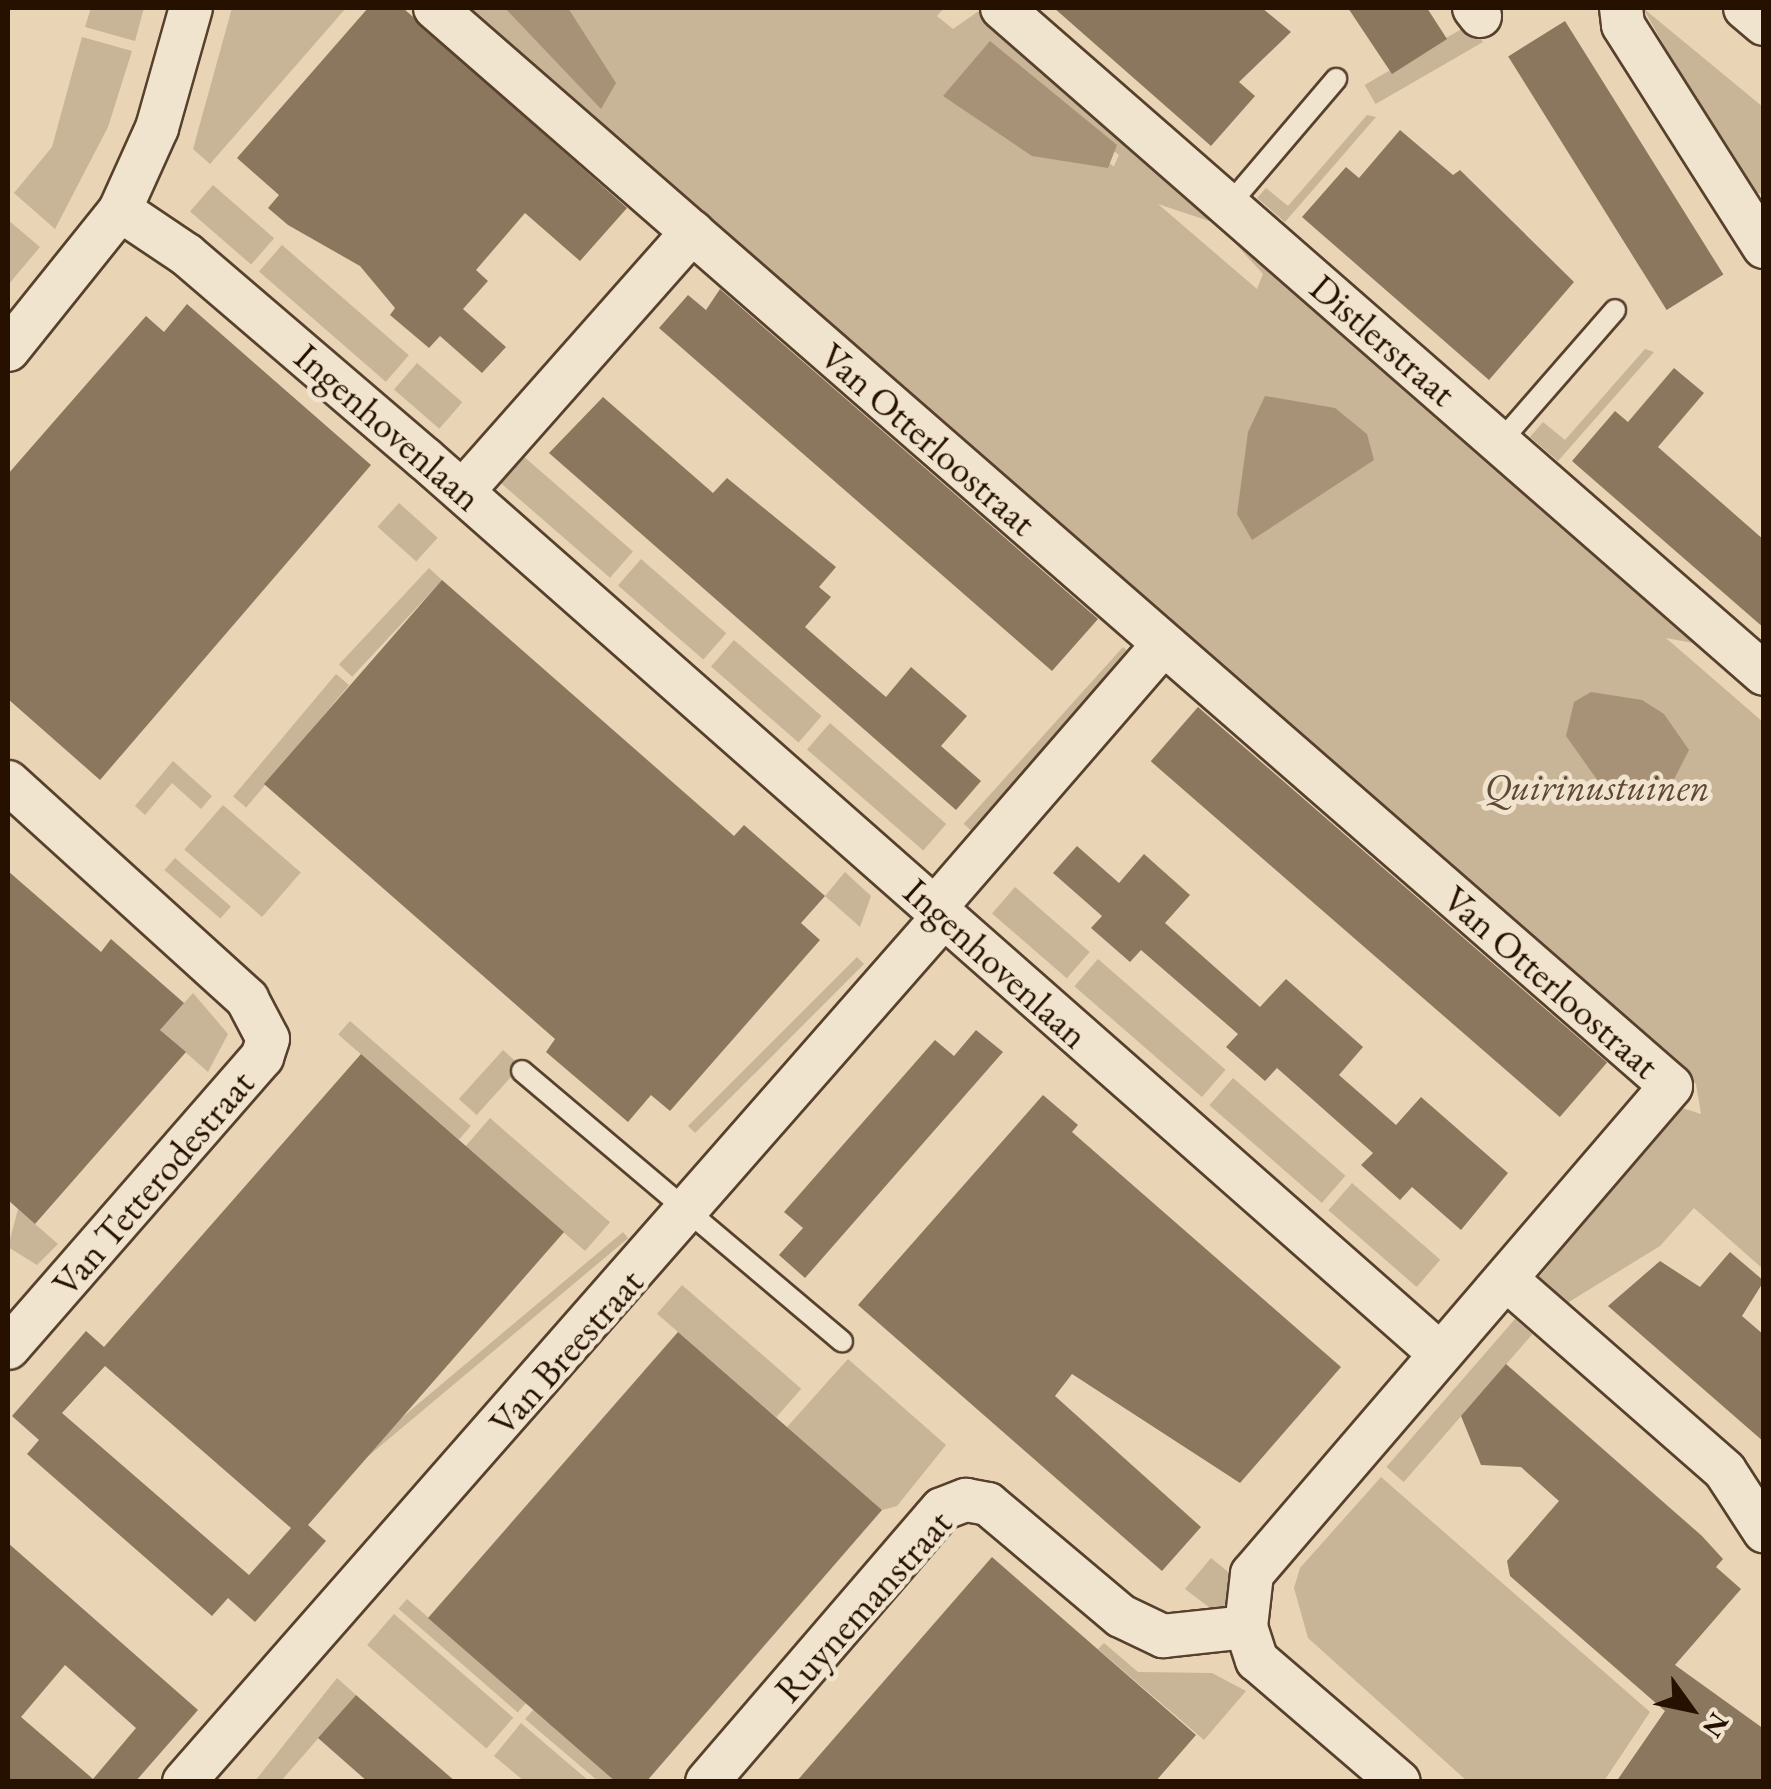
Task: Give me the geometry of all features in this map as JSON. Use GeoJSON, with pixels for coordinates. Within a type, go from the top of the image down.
{"type":"FeatureCollection","features":[{"type":"Feature","properties":{"kind":"street"},"geometry":{"type":"LineString","coordinates":[[8,350],[120,210],[157,128],[191,8]]}},
{"type":"Feature","properties":{"kind":"street","name":"Van Otterloostraat"},"geometry":{"type":"LineString","coordinates":[[436,8],[1671,1086],[1439,1353]]}},
{"type":"Feature","properties":{"kind":"street","name":"Distlerstraat"},"geometry":{"type":"LineString","coordinates":[[1002,8],[1764,674]]}},
{"type":"Feature","properties":{"kind":"street"},"geometry":{"type":"LineString","coordinates":[[1621,8],[1623,25],[1764,247]]}},
{"type":"Feature","properties":{"kind":"street"},"geometry":{"type":"LineString","coordinates":[[1745,8],[1764,24]]}},
{"type":"Feature","properties":{"kind":"street","name":"Ingenhovenlaan"},"geometry":{"type":"LineString","coordinates":[[120,210],[187,255],[463,491],[1439,1353]]}},
{"type":"Feature","properties":{"kind":"street"},"geometry":{"type":"LineString","coordinates":[[463,491],[692,232]]}},
{"type":"Feature","properties":{"kind":"street"},"geometry":{"type":"LineString","coordinates":[[938,913],[1164,645]]}},
{"type":"Feature","properties":{"kind":"street","name":"Van Tetterodestraat"},"geometry":{"type":"LineString","coordinates":[[8,782],[247,999],[268,1039],[262,1057],[53,1298],[13,1332]]}},
{"type":"Feature","properties":{"kind":"street","name":"Van Breestraat"},"geometry":{"type":"LineString","coordinates":[[184,1782],[692,1214],[938,913]]}},
{"type":"Feature","properties":{"kind":"street"},"geometry":{"type":"LineString","coordinates":[[1506,1279],[1725,1470],[1764,1531]]}},
{"type":"Feature","properties":{"kind":"street"},"geometry":{"type":"LineString","coordinates":[[1399,1782],[1257,1660],[1246,1627],[1246,1589],[1267,1551],[1439,1353]]}},
{"type":"Feature","properties":{"kind":"street","name":"Ruynemanstraat"},"geometry":{"type":"LineString","coordinates":[[707,1782],[942,1510],[966,1500],[988,1504],[1149,1629],[1210,1635],[1246,1627]]}},
{"type":"Feature","properties":{"kind":"lane"},"geometry":{"type":"LineString","coordinates":[[1228,206],[1336,78]]}},
{"type":"Feature","properties":{"kind":"lane"},"geometry":{"type":"LineString","coordinates":[[1500,442],[1615,310]]}},
{"type":"Feature","properties":{"kind":"lane"},"geometry":{"type":"LineString","coordinates":[[522,1071],[842,1341]]}},
{"type":"Feature","properties":{"kind":"green space"},"geometry":{"type":"Polygon","coordinates":[[[91,8],[144,8],[135,41],[85,27],[91,8]]]}},
{"type":"Feature","properties":{"kind":"green space"},"geometry":{"type":"Polygon","coordinates":[[[232,8],[346,8],[210,164],[193,149],[232,8]]]}},
{"type":"Feature","properties":{"kind":"green space","name":"Quirinustuinen"},"geometry":{"type":"Polygon","coordinates":[[[463,8],[944,8],[937,16],[953,29],[983,8],[1221,216],[1215,223],[1158,204],[1257,289],[1263,274],[1222,229],[1228,222],[1759,687],[1752,695],[1693,643],[1666,638],[1763,722],[1763,1269],[1694,1208],[1660,1246],[1564,1305],[1537,1280],[1676,1106],[1701,1114],[1696,1084],[463,8]],[[977,50],[1113,166],[1119,155],[977,50]]]}},
{"type":"Feature","properties":{"kind":"green space"},"geometry":{"type":"Polygon","coordinates":[[[1643,8],[1763,107],[1763,194],[1746,190],[1643,8]]]}},
{"type":"Feature","properties":{"kind":"green space"},"geometry":{"type":"Polygon","coordinates":[[[1472,23],[1483,42],[1376,104],[1365,85],[1472,23]]]}},
{"type":"Feature","properties":{"kind":"green space"},"geometry":{"type":"Polygon","coordinates":[[[82,37],[132,51],[108,127],[55,229],[14,193],[52,147],[82,37]]]}},
{"type":"Feature","properties":{"kind":"green space"},"geometry":{"type":"Polygon","coordinates":[[[1367,115],[1376,117],[1285,222],[1257,198],[1266,188],[1288,206],[1367,115]]]}},
{"type":"Feature","properties":{"kind":"green space"},"geometry":{"type":"Polygon","coordinates":[[[213,185],[274,238],[251,265],[190,211],[213,185]]]}},
{"type":"Feature","properties":{"kind":"green space"},"geometry":{"type":"Polygon","coordinates":[[[8,220],[40,247],[8,285],[8,220]]]}},
{"type":"Feature","properties":{"kind":"green space"},"geometry":{"type":"Polygon","coordinates":[[[282,245],[409,355],[386,382],[259,271],[282,245]]]}},
{"type":"Feature","properties":{"kind":"green space"},"geometry":{"type":"Polygon","coordinates":[[[1645,349],[1654,352],[1558,461],[1530,437],[1543,422],[1565,440],[1645,349]]]}},
{"type":"Feature","properties":{"kind":"green space"},"geometry":{"type":"Polygon","coordinates":[[[417,363],[462,402],[439,429],[394,389],[417,363]]]}},
{"type":"Feature","properties":{"kind":"green space"},"geometry":{"type":"Polygon","coordinates":[[[522,455],[633,551],[610,578],[499,481],[522,455]]]}},
{"type":"Feature","properties":{"kind":"green space"},"geometry":{"type":"Polygon","coordinates":[[[399,503],[438,538],[416,562],[378,527],[399,503]]]}},
{"type":"Feature","properties":{"kind":"green space"},"geometry":{"type":"Polygon","coordinates":[[[641,559],[726,633],[703,660],[618,585],[641,559]]]}},
{"type":"Feature","properties":{"kind":"green space"},"geometry":{"type":"Polygon","coordinates":[[[429,568],[442,580],[352,677],[339,665],[429,568]]]}},
{"type":"Feature","properties":{"kind":"green space"},"geometry":{"type":"Polygon","coordinates":[[[734,640],[822,716],[799,743],[711,666],[734,640]]]}},
{"type":"Feature","properties":{"kind":"green space"},"geometry":{"type":"Polygon","coordinates":[[[1123,647],[1132,655],[973,832],[964,824],[1123,647]]]}},
{"type":"Feature","properties":{"kind":"green space"},"geometry":{"type":"Polygon","coordinates":[[[336,674],[349,685],[246,807],[233,797],[336,674]]]}},
{"type":"Feature","properties":{"kind":"green space"},"geometry":{"type":"Polygon","coordinates":[[[830,723],[946,824],[923,850],[807,749],[830,723]]]}},
{"type":"Feature","properties":{"kind":"green space"},"geometry":{"type":"Polygon","coordinates":[[[173,761],[212,796],[201,809],[172,783],[145,815],[135,806],[173,761]]]}},
{"type":"Feature","properties":{"kind":"green space"},"geometry":{"type":"Polygon","coordinates":[[[223,805],[301,873],[262,917],[184,850],[223,805]]]}},
{"type":"Feature","properties":{"kind":"green space"},"geometry":{"type":"Polygon","coordinates":[[[175,858],[231,907],[220,919],[165,870],[175,858]]]}},
{"type":"Feature","properties":{"kind":"green space"},"geometry":{"type":"Polygon","coordinates":[[[845,872],[871,896],[860,927],[825,896],[845,872]]]}},
{"type":"Feature","properties":{"kind":"green space"},"geometry":{"type":"Polygon","coordinates":[[[1015,887],[1090,952],[1067,978],[992,913],[1015,887]]]}},
{"type":"Feature","properties":{"kind":"green space"},"geometry":{"type":"Polygon","coordinates":[[[857,957],[864,964],[695,1133],[688,1126],[857,957]]]}},
{"type":"Feature","properties":{"kind":"green space"},"geometry":{"type":"Polygon","coordinates":[[[1098,959],[1226,1070],[1202,1097],[1074,986],[1098,959]]]}},
{"type":"Feature","properties":{"kind":"green space"},"geometry":{"type":"Polygon","coordinates":[[[193,993],[228,1034],[208,1072],[160,1030],[193,993]]]}},
{"type":"Feature","properties":{"kind":"green space"},"geometry":{"type":"Polygon","coordinates":[[[350,1021],[471,1126],[459,1140],[338,1035],[350,1021]]]}},
{"type":"Feature","properties":{"kind":"green space"},"geometry":{"type":"Polygon","coordinates":[[[503,1050],[521,1066],[477,1115],[459,1099],[503,1050]]]}},
{"type":"Feature","properties":{"kind":"green space"},"geometry":{"type":"Polygon","coordinates":[[[1233,1078],[1345,1176],[1322,1203],[1209,1105],[1233,1078]]]}},
{"type":"Feature","properties":{"kind":"green space"},"geometry":{"type":"Polygon","coordinates":[[[490,1118],[610,1222],[585,1251],[465,1147],[490,1118]]]}},
{"type":"Feature","properties":{"kind":"green space"},"geometry":{"type":"Polygon","coordinates":[[[1352,1183],[1440,1260],[1417,1287],[1328,1210],[1352,1183]]]}},
{"type":"Feature","properties":{"kind":"green space"},"geometry":{"type":"Polygon","coordinates":[[[18,1209],[58,1244],[37,1265],[8,1247],[18,1209]]]}},
{"type":"Feature","properties":{"kind":"green space"},"geometry":{"type":"Polygon","coordinates":[[[623,1232],[628,1238],[320,1497],[315,1490],[623,1232]]]}},
{"type":"Feature","properties":{"kind":"green space"},"geometry":{"type":"Polygon","coordinates":[[[682,1285],[801,1389],[776,1417],[657,1314],[682,1285]]]}},
{"type":"Feature","properties":{"kind":"green space"},"geometry":{"type":"Polygon","coordinates":[[[1515,1319],[1532,1334],[1404,1482],[1386,1467],[1515,1319]]]}},
{"type":"Feature","properties":{"kind":"green space"},"geometry":{"type":"Polygon","coordinates":[[[848,1359],[946,1445],[897,1506],[882,1510],[787,1427],[848,1359]]]}},
{"type":"Feature","properties":{"kind":"green space"},"geometry":{"type":"Polygon","coordinates":[[[1381,1477],[1650,1712],[1604,1781],[1467,1781],[1308,1638],[1294,1588],[1300,1568],[1381,1477]]]}},
{"type":"Feature","properties":{"kind":"green space"},"geometry":{"type":"Polygon","coordinates":[[[1211,1558],[1237,1579],[1227,1621],[1185,1589],[1211,1558]]]}},
{"type":"Feature","properties":{"kind":"green space"},"geometry":{"type":"Polygon","coordinates":[[[407,1599],[526,1703],[518,1712],[398,1609],[407,1599]]]}},
{"type":"Feature","properties":{"kind":"green space"},"geometry":{"type":"Polygon","coordinates":[[[394,1614],[513,1718],[486,1749],[367,1645],[394,1614]]]}},
{"type":"Feature","properties":{"kind":"green space"},"geometry":{"type":"Polygon","coordinates":[[[1104,1643],[1138,1672],[1212,1673],[1246,1691],[1204,1740],[1098,1649],[1104,1643]]]}},
{"type":"Feature","properties":{"kind":"green space"},"geometry":{"type":"Polygon","coordinates":[[[337,1678],[356,1695],[281,1781],[255,1781],[337,1678]]]}},
{"type":"Feature","properties":{"kind":"green space"},"geometry":{"type":"Polygon","coordinates":[[[534,1709],[616,1781],[598,1781],[525,1719],[534,1709]]]}},
{"type":"Feature","properties":{"kind":"green space"},"geometry":{"type":"Polygon","coordinates":[[[521,1723],[589,1781],[524,1781],[494,1756],[521,1723]]]}},
{"type":"Feature","properties":{"kind":"shaded area"},"geometry":{"type":"Polygon","coordinates":[[[505,8],[568,8],[616,83],[601,109],[505,8]]]}},
{"type":"Feature","properties":{"kind":"shaded area"},"geometry":{"type":"Polygon","coordinates":[[[990,41],[1117,145],[1108,168],[1032,156],[943,96],[990,41]]]}},
{"type":"Feature","properties":{"kind":"shaded area"},"geometry":{"type":"Polygon","coordinates":[[[1265,396],[1335,408],[1367,434],[1374,460],[1252,540],[1237,514],[1248,432],[1265,396]]]}},
{"type":"Feature","properties":{"kind":"shaded area"},"geometry":{"type":"Polygon","coordinates":[[[1591,692],[1642,700],[1664,714],[1689,750],[1665,797],[1634,805],[1598,781],[1566,736],[1574,702],[1591,692]]]}},
{"type":"Feature","properties":{"kind":"building"},"geometry":{"type":"Polygon","coordinates":[[[368,8],[403,8],[627,208],[580,261],[525,213],[476,270],[488,281],[463,309],[506,347],[482,373],[440,336],[429,348],[390,315],[395,308],[360,266],[288,225],[268,208],[279,195],[237,158],[368,8]]]}},
{"type":"Feature","properties":{"kind":"building"},"geometry":{"type":"Polygon","coordinates":[[[1054,8],[1262,8],[1291,32],[1239,82],[1255,96],[1211,146],[1054,8]]]}},
{"type":"Feature","properties":{"kind":"building"},"geometry":{"type":"Polygon","coordinates":[[[1348,8],[1427,8],[1447,39],[1392,74],[1348,8]]]}},
{"type":"Feature","properties":{"kind":"building"},"geometry":{"type":"Polygon","coordinates":[[[1565,21],[1723,275],[1667,310],[1508,57],[1565,21]]]}},
{"type":"Feature","properties":{"kind":"building"},"geometry":{"type":"Polygon","coordinates":[[[1400,130],[1453,175],[1460,170],[1574,282],[1489,380],[1302,217],[1346,167],[1359,178],[1400,130]]]}},
{"type":"Feature","properties":{"kind":"building"},"geometry":{"type":"Polygon","coordinates":[[[720,289],[1098,619],[1052,671],[659,328],[688,295],[706,310],[720,289]]]}},
{"type":"Feature","properties":{"kind":"building"},"geometry":{"type":"Polygon","coordinates":[[[187,304],[371,465],[100,780],[8,699],[8,474],[146,316],[164,332],[187,304]]]}},
{"type":"Feature","properties":{"kind":"building"},"geometry":{"type":"Polygon","coordinates":[[[1674,368],[1704,393],[1658,447],[1764,540],[1764,628],[1572,461],[1615,411],[1628,422],[1674,368]]]}},
{"type":"Feature","properties":{"kind":"building"},"geometry":{"type":"Polygon","coordinates":[[[603,397],[713,493],[727,478],[836,567],[819,587],[831,597],[805,627],[886,697],[911,667],[967,716],[941,746],[981,781],[956,810],[549,453],[603,397]]]}},
{"type":"Feature","properties":{"kind":"building"},"geometry":{"type":"Polygon","coordinates":[[[442,580],[734,836],[744,825],[825,896],[801,923],[820,940],[670,1111],[651,1095],[628,1122],[546,1052],[555,1039],[264,784],[442,580]]]}},
{"type":"Feature","properties":{"kind":"building"},"geometry":{"type":"Polygon","coordinates":[[[1198,707],[1607,1063],[1560,1117],[1151,761],[1198,707]]]}},
{"type":"Feature","properties":{"kind":"building"},"geometry":{"type":"Polygon","coordinates":[[[1077,846],[1119,883],[1144,854],[1190,895],[1165,923],[1260,1007],[1286,979],[1363,1047],[1339,1075],[1396,1125],[1421,1097],[1508,1173],[1461,1230],[1412,1187],[1400,1200],[1361,1165],[1373,1153],[1277,1068],[1265,1081],[1226,1047],[1238,1034],[1141,950],[1130,962],[1091,928],[1102,916],[1053,873],[1077,846]]]}},
{"type":"Feature","properties":{"kind":"building"},"geometry":{"type":"Polygon","coordinates":[[[8,871],[101,952],[111,939],[184,1003],[160,1030],[186,1052],[35,1224],[8,1200],[8,871]]]}},
{"type":"Feature","properties":{"kind":"building"},"geometry":{"type":"Polygon","coordinates":[[[976,1030],[1003,1052],[805,1278],[779,1255],[803,1228],[784,1212],[935,1040],[954,1056],[976,1030]]]}},
{"type":"Feature","properties":{"kind":"building"},"geometry":{"type":"Polygon","coordinates":[[[361,1054],[564,1232],[308,1525],[326,1541],[255,1622],[228,1598],[212,1616],[27,1454],[39,1440],[12,1416],[86,1331],[104,1347],[361,1054]],[[105,1366],[62,1413],[249,1575],[291,1528],[105,1366]]]}},
{"type":"Feature","properties":{"kind":"building"},"geometry":{"type":"Polygon","coordinates":[[[1043,1095],[1078,1125],[1072,1132],[1341,1367],[1240,1483],[1072,1374],[1055,1396],[1201,1527],[1162,1571],[858,1305],[1043,1095]]]}},
{"type":"Feature","properties":{"kind":"building"},"geometry":{"type":"Polygon","coordinates":[[[1730,1252],[1764,1281],[1742,1316],[1764,1335],[1764,1442],[1608,1306],[1660,1261],[1700,1287],[1730,1252]]]}},
{"type":"Feature","properties":{"kind":"building"},"geometry":{"type":"Polygon","coordinates":[[[678,1332],[882,1510],[646,1782],[616,1782],[428,1618],[678,1332]]]}},
{"type":"Feature","properties":{"kind":"building"},"geometry":{"type":"Polygon","coordinates":[[[1506,1364],[1702,1536],[1723,1559],[1716,1567],[1741,1589],[1675,1665],[1764,1729],[1764,1782],[1616,1782],[1665,1711],[1510,1576],[1507,1561],[1559,1501],[1521,1467],[1481,1465],[1461,1416],[1506,1364]]]}},
{"type":"Feature","properties":{"kind":"building"},"geometry":{"type":"Polygon","coordinates":[[[8,1543],[198,1710],[135,1782],[8,1782],[8,1543]],[[65,1665],[21,1717],[93,1779],[136,1728],[65,1665]]]}},
{"type":"Feature","properties":{"kind":"building"},"geometry":{"type":"Polygon","coordinates":[[[992,1557],[1196,1735],[1155,1782],[796,1782],[992,1557]]]}},
{"type":"Feature","properties":{"kind":"building"},"geometry":{"type":"Polygon","coordinates":[[[356,1695],[456,1782],[368,1782],[318,1738],[356,1695]]]}}]}
